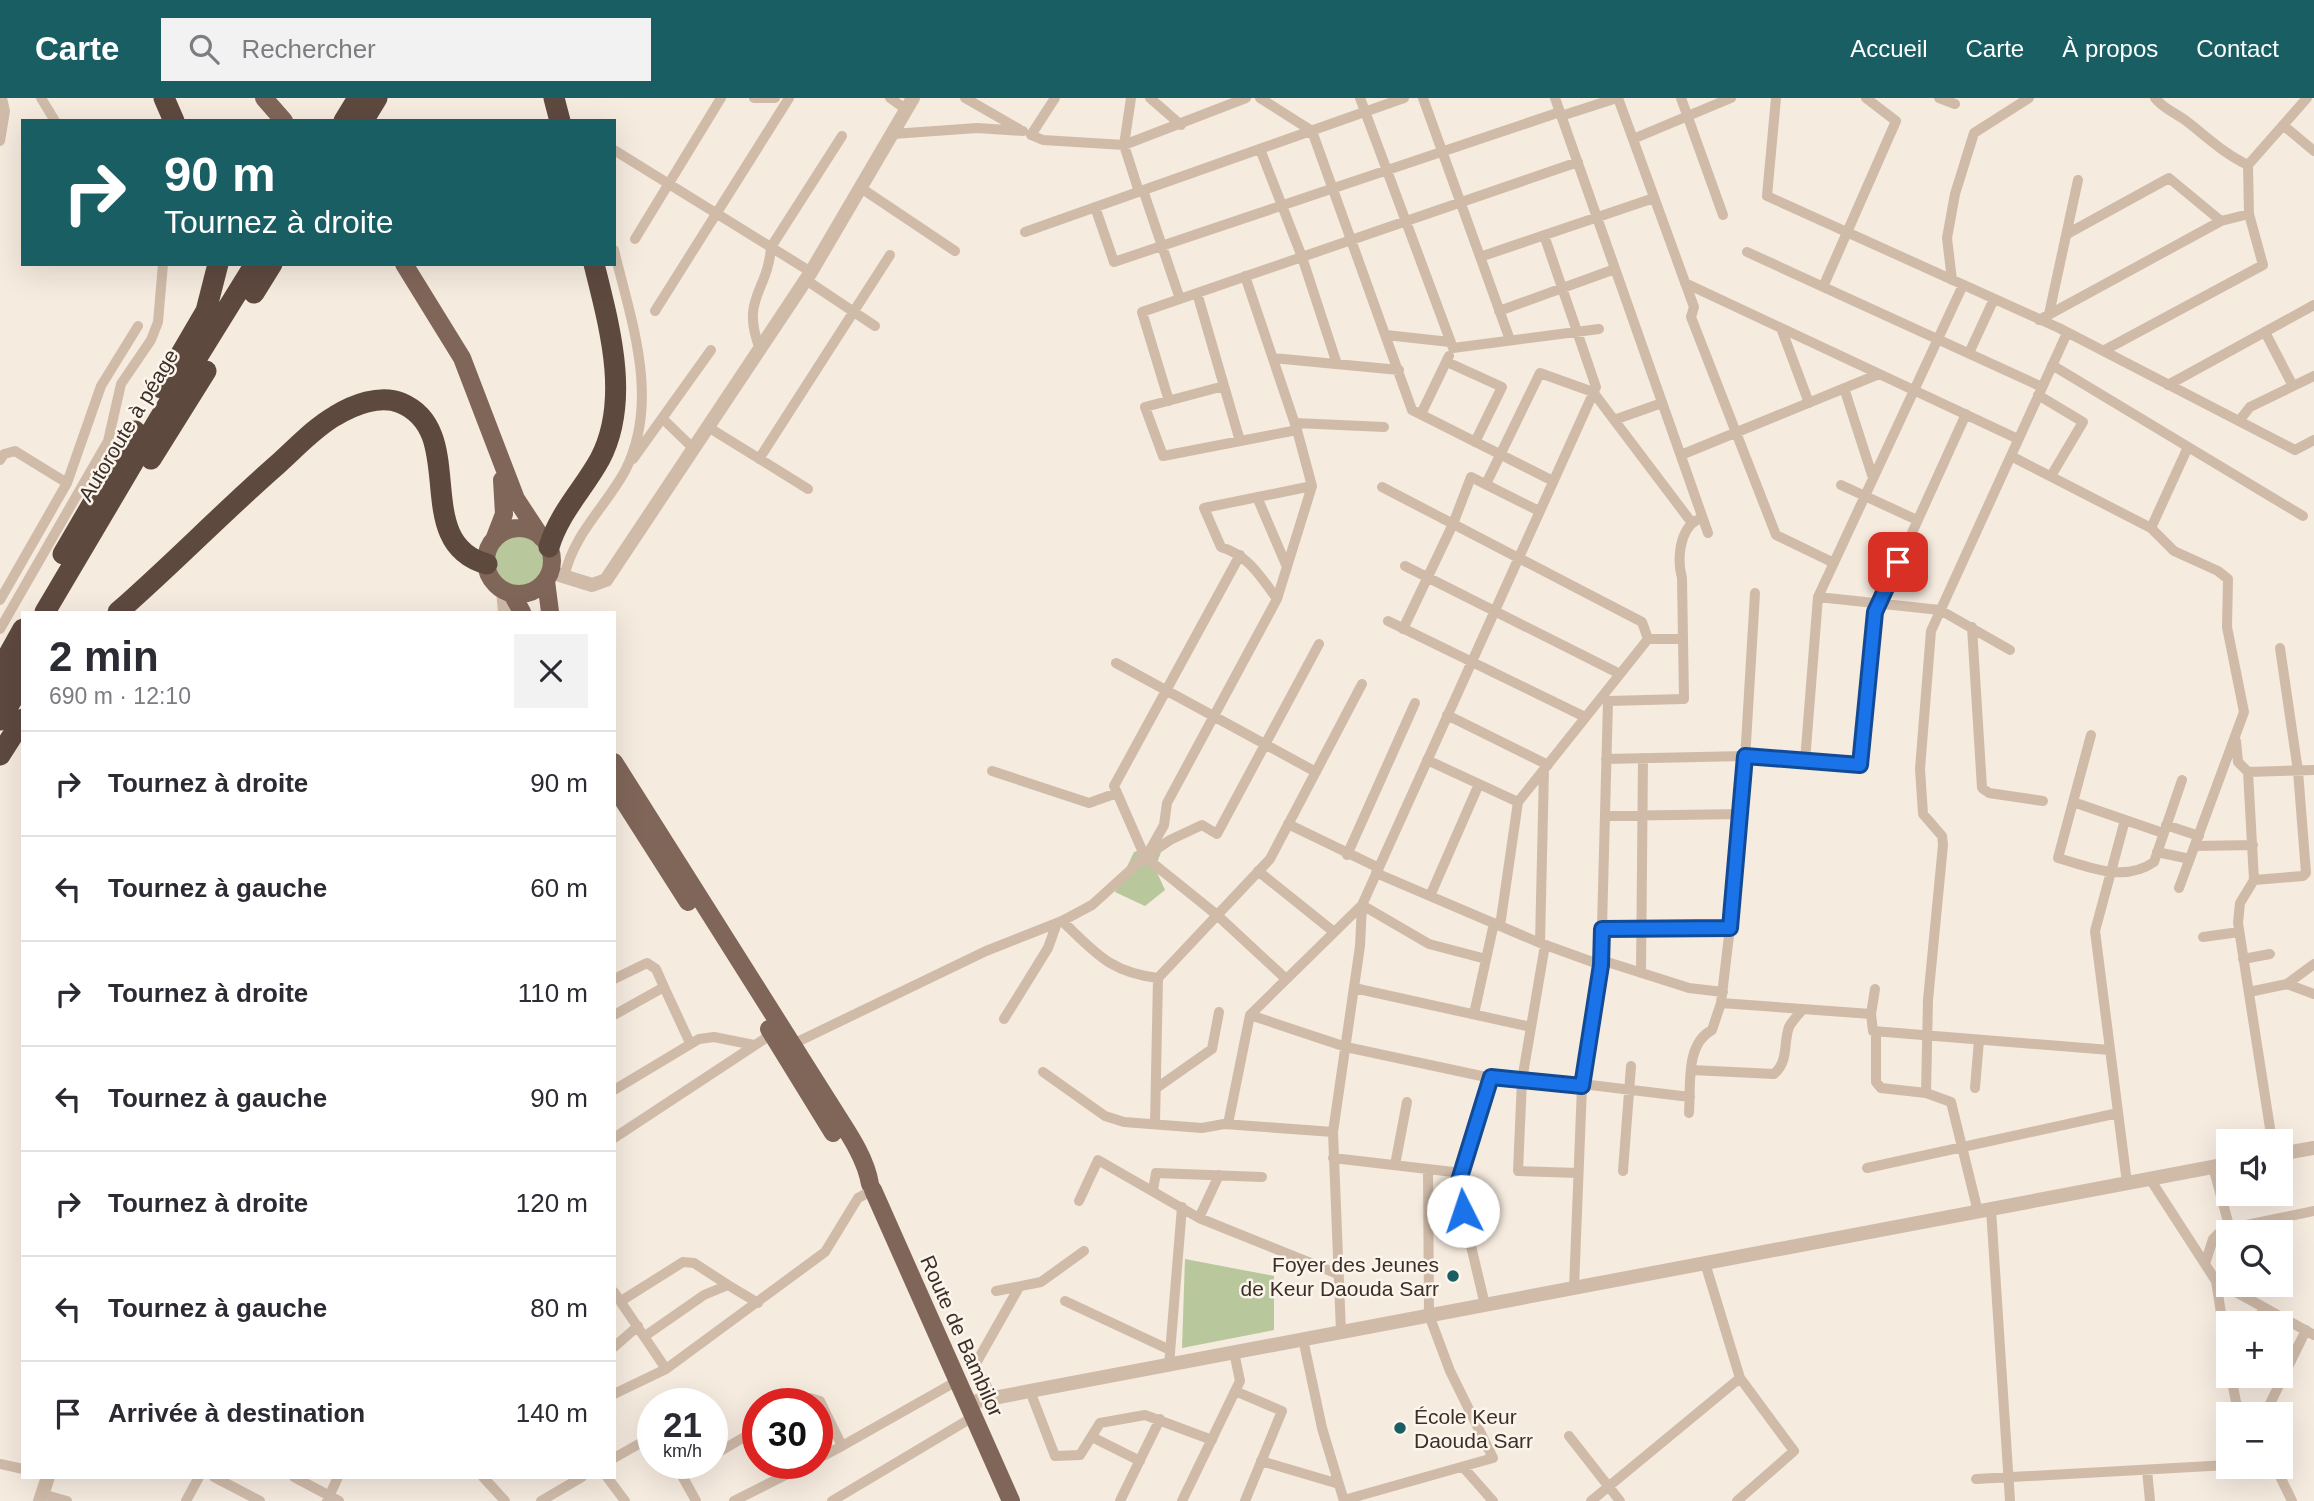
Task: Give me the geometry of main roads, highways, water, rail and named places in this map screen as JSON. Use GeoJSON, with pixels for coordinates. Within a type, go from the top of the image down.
{"type":"FeatureCollection","features":[{"type":"Feature","properties":{"kind":"highway"},"geometry":{"type":"LineString","coordinates":[[163,98],[173,119]]}},
{"type":"Feature","properties":{"kind":"highway"},"geometry":{"type":"LineString","coordinates":[[345,119],[358,98]]}},
{"type":"Feature","properties":{"kind":"highway"},"geometry":{"type":"LineString","coordinates":[[364,119],[377,98]]}},
{"type":"Feature","properties":{"kind":"highway"},"geometry":{"type":"LineString","coordinates":[[554,98],[559,119]]}},
{"type":"Feature","properties":{"kind":"highway"},"geometry":{"type":"LineString","coordinates":[[33,611],[93,501],[199,326],[213,293],[218,266]]}},
{"type":"Feature","properties":{"kind":"highway","name":"Autoroute à péage"},"geometry":{"type":"LineString","coordinates":[[47,611],[159,419],[254,266]]}},
{"type":"Feature","properties":{"kind":"highway"},"geometry":{"type":"LineString","coordinates":[[63,611],[156,451],[271,266]]}},
{"type":"Feature","properties":{"kind":"highway"},"geometry":{"type":"LineString","coordinates":[[545,542],[601,456],[613,412],[612,346],[594,266]]}},
{"type":"Feature","properties":{"kind":"highway"},"geometry":{"type":"LineString","coordinates":[[119,611],[299,445],[333,416],[362,402],[386,399],[401,402],[431,431],[438,456],[440,496],[448,531],[462,552],[473,561],[487,564]]}},
{"type":"Feature","properties":{"kind":"highway"},"geometry":{"type":"LineString","coordinates":[[0,670],[21,633]]}},
{"type":"Feature","properties":{"kind":"highway"},"geometry":{"type":"LineString","coordinates":[[0,690],[21,654]]}},
{"type":"Feature","properties":{"kind":"highway"},"geometry":{"type":"LineString","coordinates":[[0,720],[21,684]]}},
{"type":"Feature","properties":{"kind":"highway"},"geometry":{"type":"LineString","coordinates":[[0,755],[21,722]]}},
{"type":"Feature","properties":{"kind":"main road"},"geometry":{"type":"LineString","coordinates":[[264,98],[282,119]]}},
{"type":"Feature","properties":{"kind":"main road"},"geometry":{"type":"LineString","coordinates":[[405,266],[461,358],[521,509],[545,542],[553,577],[550,611]]}},
{"type":"Feature","properties":{"kind":"main road"},"geometry":{"type":"LineString","coordinates":[[501,462],[504,514],[487,564],[495,583],[507,592],[521,611]]}},
{"type":"Feature","properties":{"kind":"main road"},"geometry":{"type":"LineString","coordinates":[[494,541],[514,529],[531,531],[545,542]]}},
{"type":"Feature","properties":{"kind":"main road"},"geometry":{"type":"LineString","coordinates":[[507,592],[529,593],[553,577]]}},
{"type":"Feature","properties":{"kind":"main road"},"geometry":{"type":"LineString","coordinates":[[616,765],[855,1146],[868,1172],[870,1184],[850,1160],[616,789]]}},
{"type":"Feature","properties":{"kind":"main road","name":"Route de Bambilor"},"geometry":{"type":"LineString","coordinates":[[873,1190],[1011,1501]]}},
{"type":"Feature","properties":{"kind":"place","name":"Foyer des Jeunes de Keur Daouda Sarr"},"geometry":{"type":"Point","coordinates":[1453,1276]}},
{"type":"Feature","properties":{"kind":"place","name":"École Keur Daouda Sarr"},"geometry":{"type":"Point","coordinates":[1400,1428]}}]}
